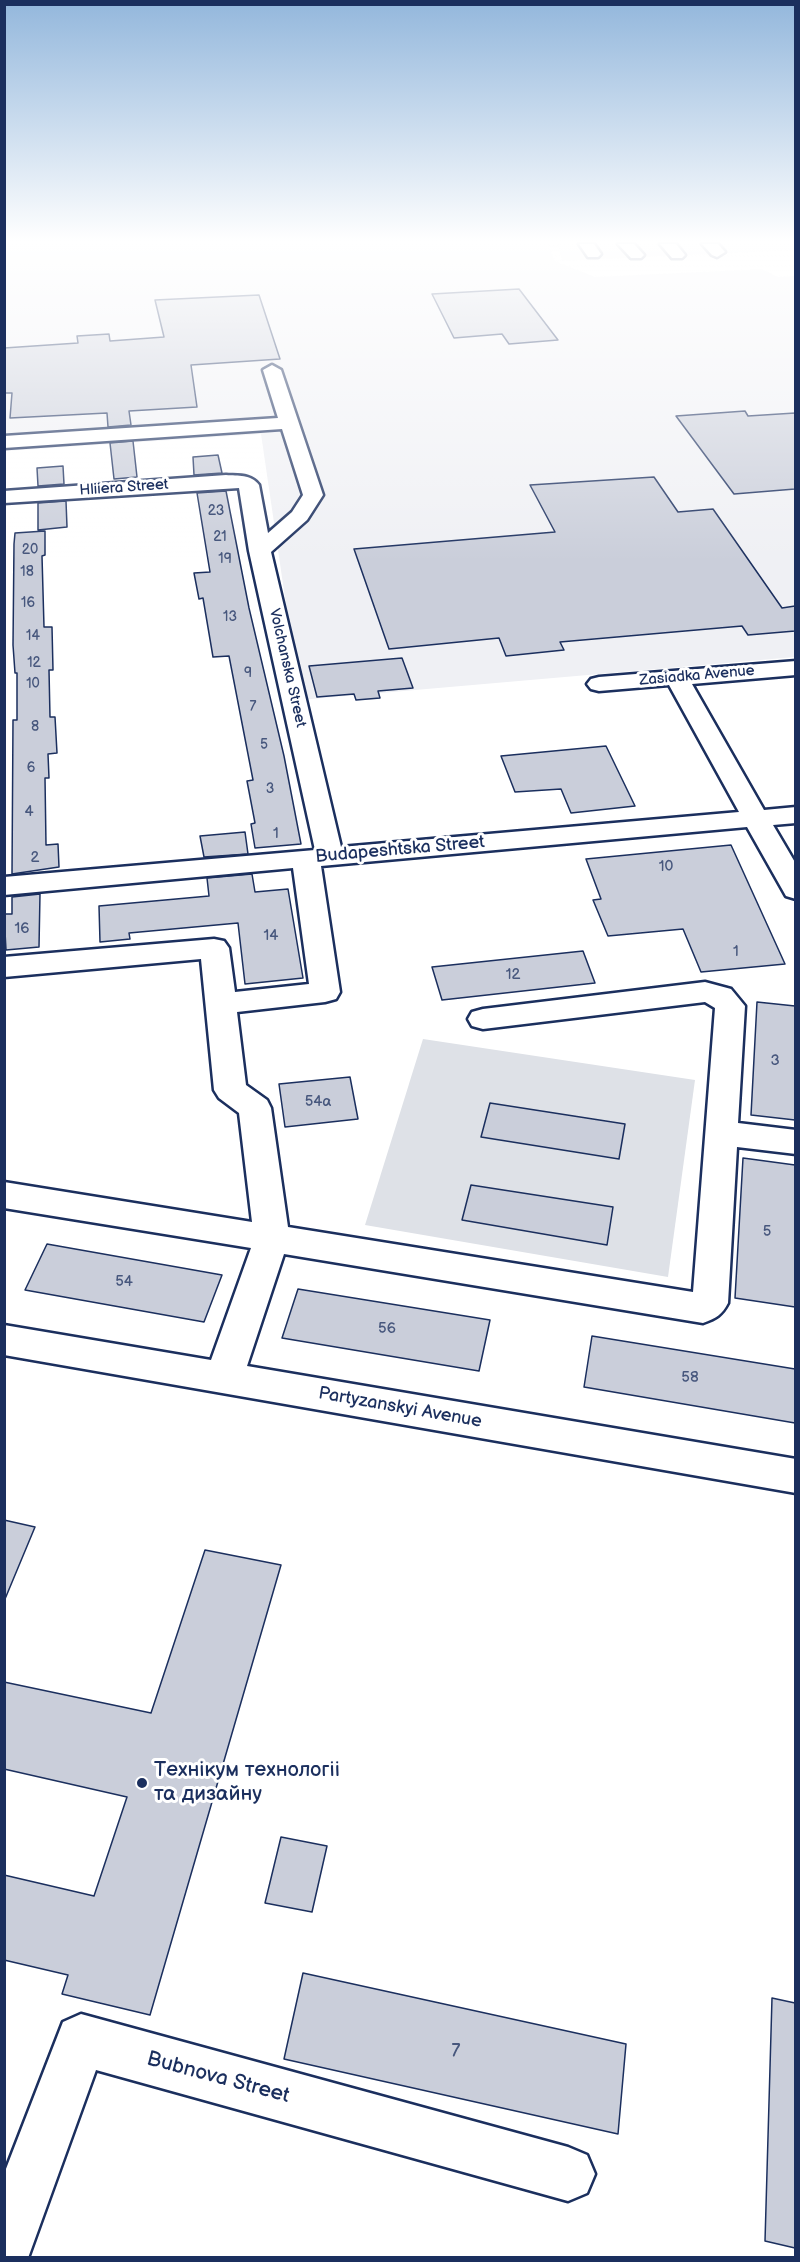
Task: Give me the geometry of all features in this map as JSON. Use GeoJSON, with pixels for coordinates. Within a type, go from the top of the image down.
{"type":"FeatureCollection","features":[{"type":"Feature","properties":{"kind":"street"},"geometry":{"type":"LineString","coordinates":[[260,551],[300,516],[313,495],[272,370]]}},
{"type":"Feature","properties":{"kind":"street"},"geometry":{"type":"LineString","coordinates":[[4,442],[289,423]]}},
{"type":"Feature","properties":{"kind":"street","name":"Volchanska Street"},"geometry":{"type":"LineString","coordinates":[[221,1004],[325,992],[318,858],[260,551],[251,489],[243,482]]}},
{"type":"Feature","properties":{"kind":"street","name":"Hliiera Street"},"geometry":{"type":"LineString","coordinates":[[4,497],[243,482]]}},
{"type":"Feature","properties":{"kind":"street","name":"Zasiadka Avenue"},"geometry":{"type":"LineString","coordinates":[[599,684],[795,668]]}},
{"type":"Feature","properties":{"kind":"street"},"geometry":{"type":"LineString","coordinates":[[677,678],[795,890]]}},
{"type":"Feature","properties":{"kind":"street","name":"Budapeshtska Street"},"geometry":{"type":"LineString","coordinates":[[4,886],[795,815]]}},
{"type":"Feature","properties":{"kind":"street"},"geometry":{"type":"LineString","coordinates":[[4,967],[214,948],[230,1090],[255,1108],[272,1238],[224,1377]]}},
{"type":"Feature","properties":{"kind":"street"},"geometry":{"type":"LineString","coordinates":[[4,1195],[703,1308],[710,1302],[730,1006],[720,996],[705,992],[483,1019]]}},
{"type":"Feature","properties":{"kind":"street"},"geometry":{"type":"LineString","coordinates":[[721,1133],[795,1142]]}},
{"type":"Feature","properties":{"kind":"street","name":"Partyzanskyi Avenue"},"geometry":{"type":"LineString","coordinates":[[4,1340],[795,1476]]}},
{"type":"Feature","properties":{"kind":"street","name":"Bubnova Street"},"geometry":{"type":"LineString","coordinates":[[4,2248],[81,2040],[568,2174]]}},
{"type":"Feature","properties":{"kind":"shaded area"},"geometry":{"type":"Polygon","coordinates":[[[5,350],[795,350],[795,657],[300,700],[261,434],[5,451],[5,350]]]}},
{"type":"Feature","properties":{"kind":"shaded area"},"geometry":{"type":"Polygon","coordinates":[[[423,1039],[695,1080],[668,1277],[365,1225],[423,1039]]]}},
{"type":"Feature","properties":{"kind":"building"},"geometry":{"type":"Polygon","coordinates":[[[4,350],[277,350],[280,359],[191,365],[197,407],[129,411],[131,425],[108,427],[107,413],[10,418],[12,393],[4,393],[4,350]]]}},
{"type":"Feature","properties":{"kind":"building"},"geometry":{"type":"Polygon","coordinates":[[[745,411],[748,416],[795,413],[795,489],[734,494],[676,416],[745,411]]]}},
{"type":"Feature","properties":{"kind":"building"},"geometry":{"type":"Polygon","coordinates":[[[133,441],[137,477],[114,479],[110,443],[133,441]]]}},
{"type":"Feature","properties":{"kind":"building"},"geometry":{"type":"Polygon","coordinates":[[[218,455],[222,473],[194,475],[193,457],[218,455]]]}},
{"type":"Feature","properties":{"kind":"building"},"geometry":{"type":"Polygon","coordinates":[[[63,466],[64,484],[38,486],[37,468],[63,466]]]}},
{"type":"Feature","properties":{"kind":"building"},"geometry":{"type":"Polygon","coordinates":[[[654,477],[678,512],[713,509],[782,608],[795,606],[795,631],[748,635],[742,626],[560,642],[564,650],[506,656],[499,638],[389,649],[354,549],[555,532],[530,485],[654,477]]]}},
{"type":"Feature","properties":{"kind":"building"},"geometry":{"type":"Polygon","coordinates":[[[226,491],[249,608],[284,756],[301,844],[255,848],[251,824],[255,823],[247,781],[253,780],[229,656],[213,657],[203,598],[199,599],[194,573],[210,572],[197,493],[226,491]]]}},
{"type":"Feature","properties":{"kind":"building"},"geometry":{"type":"Polygon","coordinates":[[[66,501],[67,527],[38,530],[38,503],[66,501]]]}},
{"type":"Feature","properties":{"kind":"building"},"geometry":{"type":"Polygon","coordinates":[[[45,531],[45,555],[42,556],[44,627],[52,627],[53,670],[49,670],[50,717],[55,717],[57,753],[48,754],[49,778],[45,778],[46,845],[58,844],[59,867],[12,874],[13,720],[17,720],[17,673],[15,673],[13,645],[15,533],[45,531]]]}},
{"type":"Feature","properties":{"kind":"building"},"geometry":{"type":"Polygon","coordinates":[[[402,658],[413,688],[378,691],[380,698],[356,700],[354,694],[317,697],[309,666],[402,658]]]}},
{"type":"Feature","properties":{"kind":"building"},"geometry":{"type":"Polygon","coordinates":[[[606,746],[635,806],[571,813],[561,789],[515,792],[501,756],[606,746]]]}},
{"type":"Feature","properties":{"kind":"building"},"geometry":{"type":"Polygon","coordinates":[[[245,832],[248,854],[204,857],[200,836],[245,832]]]}},
{"type":"Feature","properties":{"kind":"building"},"geometry":{"type":"Polygon","coordinates":[[[731,845],[785,964],[701,972],[683,929],[608,936],[593,900],[601,899],[586,859],[731,845]]]}},
{"type":"Feature","properties":{"kind":"building"},"geometry":{"type":"Polygon","coordinates":[[[252,874],[255,892],[288,889],[303,978],[245,984],[238,923],[129,933],[130,939],[100,942],[99,906],[209,896],[207,878],[252,874]]]}},
{"type":"Feature","properties":{"kind":"building"},"geometry":{"type":"Polygon","coordinates":[[[40,894],[39,947],[6,950],[4,914],[12,914],[12,897],[40,894]]]}},
{"type":"Feature","properties":{"kind":"building"},"geometry":{"type":"Polygon","coordinates":[[[583,951],[595,983],[442,1000],[432,967],[583,951]]]}},
{"type":"Feature","properties":{"kind":"building"},"geometry":{"type":"Polygon","coordinates":[[[757,1002],[795,1006],[795,1120],[751,1115],[757,1002]]]}},
{"type":"Feature","properties":{"kind":"building"},"geometry":{"type":"Polygon","coordinates":[[[350,1077],[358,1119],[285,1127],[279,1084],[350,1077]]]}},
{"type":"Feature","properties":{"kind":"building"},"geometry":{"type":"Polygon","coordinates":[[[490,1103],[625,1124],[619,1159],[481,1137],[490,1103]]]}},
{"type":"Feature","properties":{"kind":"building"},"geometry":{"type":"Polygon","coordinates":[[[743,1158],[795,1165],[795,1307],[735,1298],[743,1158]]]}},
{"type":"Feature","properties":{"kind":"building"},"geometry":{"type":"Polygon","coordinates":[[[471,1185],[613,1207],[607,1245],[462,1220],[471,1185]]]}},
{"type":"Feature","properties":{"kind":"building"},"geometry":{"type":"Polygon","coordinates":[[[47,1244],[222,1275],[204,1322],[25,1290],[47,1244]]]}},
{"type":"Feature","properties":{"kind":"building"},"geometry":{"type":"Polygon","coordinates":[[[298,1289],[490,1320],[479,1371],[282,1338],[298,1289]]]}},
{"type":"Feature","properties":{"kind":"building"},"geometry":{"type":"Polygon","coordinates":[[[592,1336],[795,1369],[795,1423],[584,1387],[592,1336]]]}},
{"type":"Feature","properties":{"kind":"building"},"geometry":{"type":"Polygon","coordinates":[[[4,1520],[35,1527],[5,1599],[4,1599],[4,1520]]]}},
{"type":"Feature","properties":{"kind":"building","name":"Технікум технологіі та дизайну"},"geometry":{"type":"Polygon","coordinates":[[[205,1550],[281,1565],[150,2015],[62,1994],[68,1975],[4,1960],[4,1875],[94,1896],[127,1797],[4,1769],[4,1682],[151,1713],[205,1550]]]}},
{"type":"Feature","properties":{"kind":"building"},"geometry":{"type":"Polygon","coordinates":[[[281,1837],[327,1846],[312,1912],[265,1903],[281,1837]]]}},
{"type":"Feature","properties":{"kind":"building"},"geometry":{"type":"Polygon","coordinates":[[[303,1973],[626,2044],[618,2134],[284,2059],[303,1973]]]}},
{"type":"Feature","properties":{"kind":"building"},"geometry":{"type":"Polygon","coordinates":[[[772,1998],[795,2003],[795,2248],[765,2241],[772,1998]]]}},
{"type":"Feature","properties":{"kind":"place","name":"Технікум технологіі та дизайну"},"geometry":{"type":"Point","coordinates":[142,1783]}}]}
